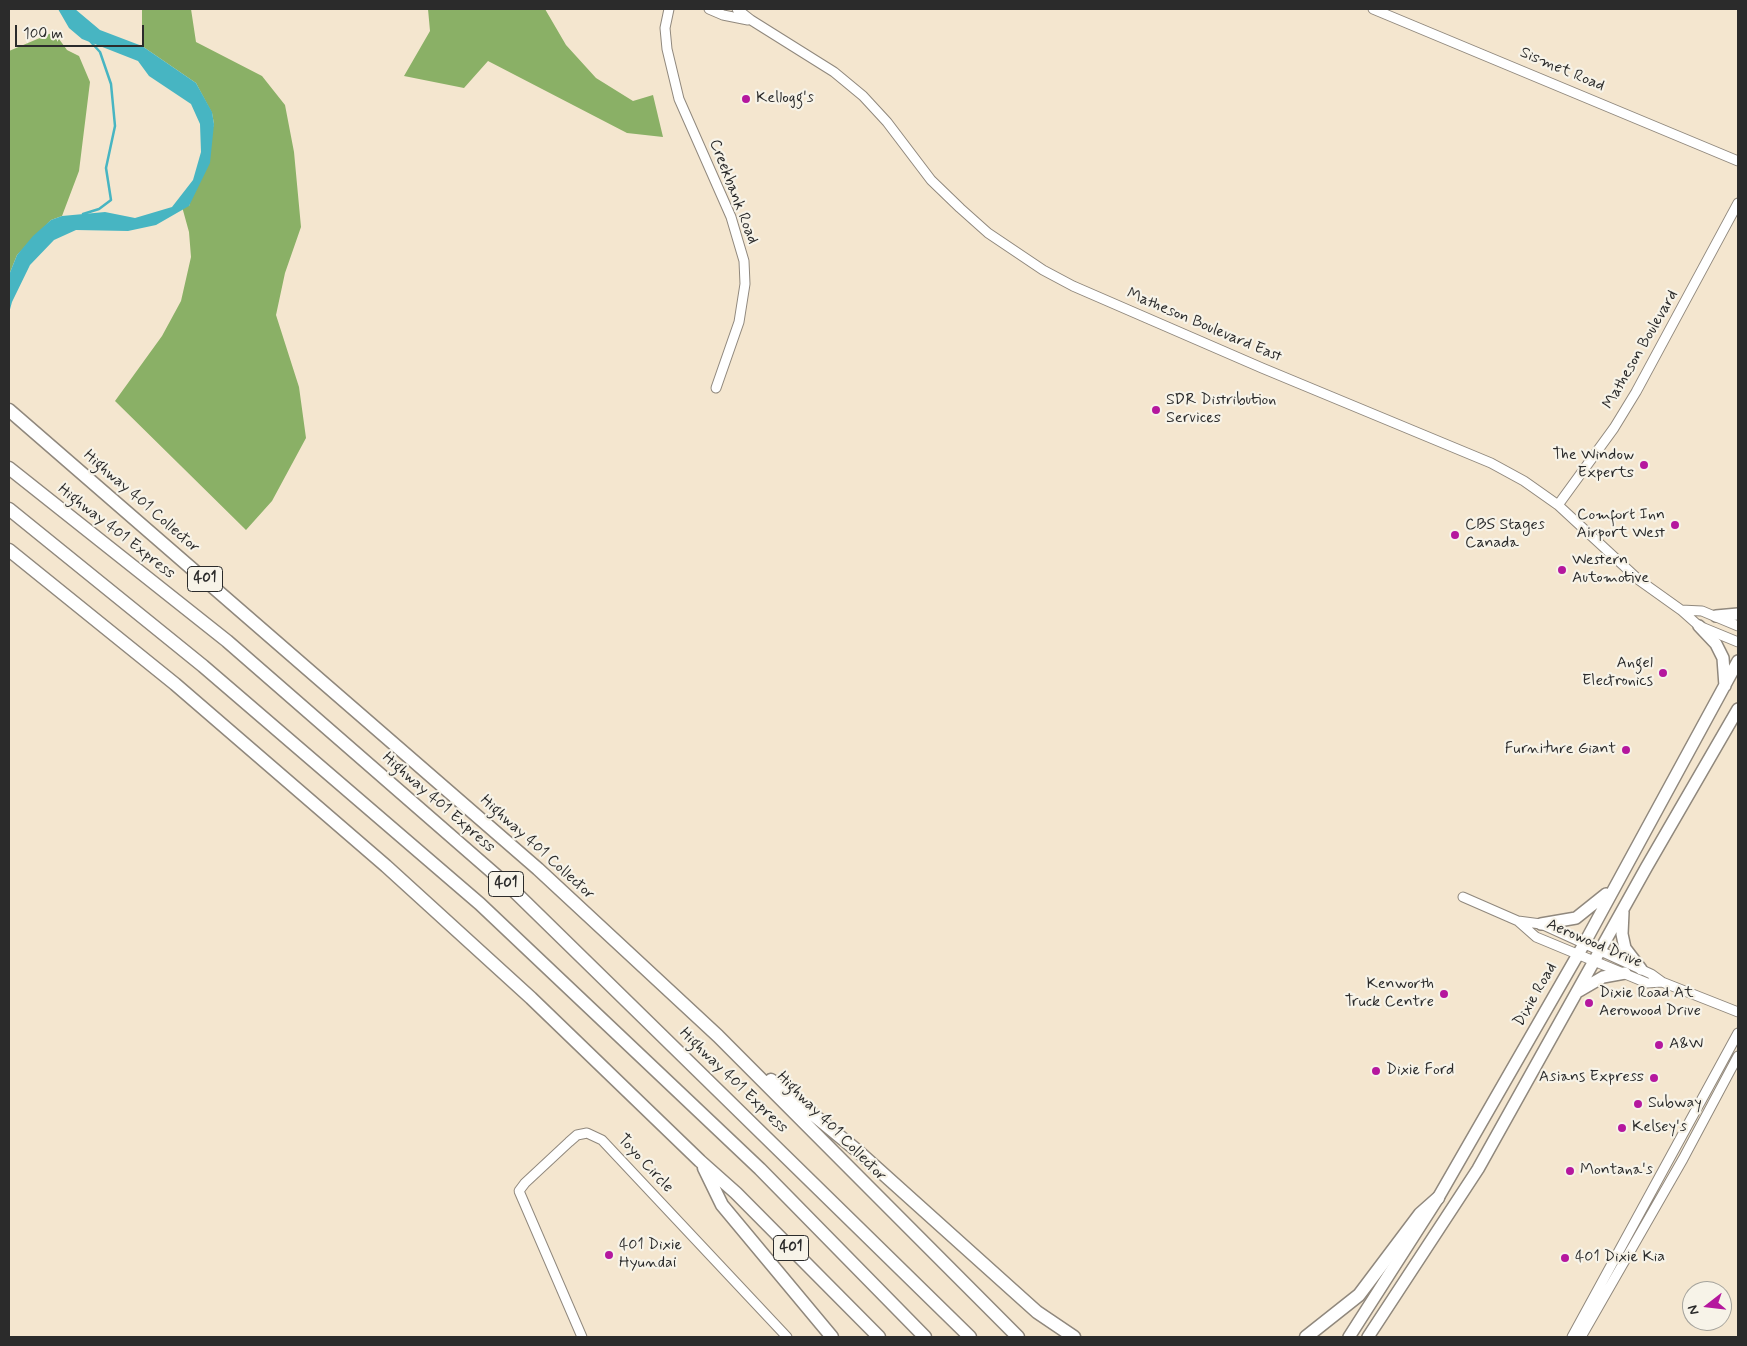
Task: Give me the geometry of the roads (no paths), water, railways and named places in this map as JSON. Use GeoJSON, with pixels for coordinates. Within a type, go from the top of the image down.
{"type":"FeatureCollection","features":[{"type":"Feature","properties":{"kind":"highway","name":"Highway 401 Collector"},"geometry":{"type":"LineString","coordinates":[[14,414],[538,869],[718,1036],[1018,1337]]}},
{"type":"Feature","properties":{"kind":"highway","name":"Highway 401 Express"},"geometry":{"type":"LineString","coordinates":[[9,468],[226,641],[514,890],[970,1337]]}},
{"type":"Feature","properties":{"kind":"highway","name":"401"},"geometry":{"type":"LineString","coordinates":[[9,509],[203,666],[480,904],[760,1169],[925,1337]]}},
{"type":"Feature","properties":{"kind":"highway","name":"401"},"geometry":{"type":"LineString","coordinates":[[9,550],[176,684],[386,866],[531,998],[700,1161],[736,1193],[879,1337]]}},
{"type":"Feature","properties":{"kind":"highway"},"geometry":{"type":"LineString","coordinates":[[718,1036],[860,1153],[1036,1312],[1074,1337]]}},
{"type":"Feature","properties":{"kind":"highway"},"geometry":{"type":"LineString","coordinates":[[700,1161],[722,1205],[832,1337]]}},
{"type":"Feature","properties":{"kind":"highway"},"geometry":{"type":"LineString","coordinates":[[1306,1337],[1359,1295],[1420,1214],[1438,1198]]}},
{"type":"Feature","properties":{"kind":"main road"},"geometry":{"type":"LineString","coordinates":[[1716,616],[1738,614]]}},
{"type":"Feature","properties":{"kind":"main road"},"geometry":{"type":"LineString","coordinates":[[1700,626],[1716,644],[1723,658],[1724,686]]}},
{"type":"Feature","properties":{"kind":"main road","name":"Dixie Road"},"geometry":{"type":"LineString","coordinates":[[1349,1337],[1438,1198],[1580,949],[1738,661]]}},
{"type":"Feature","properties":{"kind":"main road","name":"Dixie Road"},"geometry":{"type":"LineString","coordinates":[[1368,1337],[1478,1168],[1738,709]]}},
{"type":"Feature","properties":{"kind":"main road"},"geometry":{"type":"LineString","coordinates":[[1541,924],[1576,918],[1613,888]]}},
{"type":"Feature","properties":{"kind":"main road"},"geometry":{"type":"LineString","coordinates":[[1623,910],[1622,934],[1625,948],[1641,970]]}},
{"type":"Feature","properties":{"kind":"main road"},"geometry":{"type":"LineString","coordinates":[[1576,994],[1594,980],[1625,973]]}},
{"type":"Feature","properties":{"kind":"street","name":"Creekbank Road"},"geometry":{"type":"LineString","coordinates":[[669,9],[666,28],[667,49],[679,99],[731,217],[744,261],[744,284],[739,322],[716,388]]}},
{"type":"Feature","properties":{"kind":"street","name":"Matheson Boulevard East"},"geometry":{"type":"LineString","coordinates":[[709,9],[723,15],[751,20]]}},
{"type":"Feature","properties":{"kind":"street","name":"Matheson Boulevard East"},"geometry":{"type":"LineString","coordinates":[[737,9],[751,20],[813,58],[863,96],[887,122],[932,180],[960,208],[988,233],[1043,270],[1073,286],[1246,361],[1464,451],[1524,480],[1558,505],[1639,580],[1700,626],[1738,642]]}},
{"type":"Feature","properties":{"kind":"street","name":"Sismet Road"},"geometry":{"type":"LineString","coordinates":[[1373,9],[1738,161]]}},
{"type":"Feature","properties":{"kind":"street","name":"Matheson Boulevard"},"geometry":{"type":"LineString","coordinates":[[1558,505],[1614,428],[1639,386],[1738,203]]}},
{"type":"Feature","properties":{"kind":"street"},"geometry":{"type":"LineString","coordinates":[[1681,610],[1702,611],[1738,626]]}},
{"type":"Feature","properties":{"kind":"street","name":"Aerowood Drive"},"geometry":{"type":"LineString","coordinates":[[1462,897],[1518,921],[1541,924],[1580,949]]}},
{"type":"Feature","properties":{"kind":"street","name":"Aerowood Drive"},"geometry":{"type":"LineString","coordinates":[[1518,921],[1536,937],[1580,949],[1641,970],[1662,982],[1738,1012]]}},
{"type":"Feature","properties":{"kind":"street","name":"Aerowood Drive"},"geometry":{"type":"LineString","coordinates":[[1597,956],[1625,973],[1647,983],[1662,982]]}},
{"type":"Feature","properties":{"kind":"street"},"geometry":{"type":"LineString","coordinates":[[1572,1337],[1738,1033]]}},
{"type":"Feature","properties":{"kind":"street"},"geometry":{"type":"LineString","coordinates":[[1581,1337],[1684,1159],[1738,1056]]}},
{"type":"Feature","properties":{"kind":"street","name":"Toyo Circle"},"geometry":{"type":"LineString","coordinates":[[582,1337],[519,1191],[525,1182],[577,1135],[587,1133],[602,1140],[787,1337]]}},
{"type":"Feature","properties":{"kind":"water"},"geometry":{"type":"Polygon","coordinates":[[[58,9],[75,9],[100,30],[142,46],[196,83],[212,112],[214,124],[210,163],[189,206],[156,225],[128,231],[76,230],[54,240],[30,265],[12,302],[9,313],[9,275],[17,255],[33,236],[51,220],[62,216],[105,212],[135,218],[172,207],[193,180],[201,152],[200,124],[191,104],[149,76],[138,61],[82,39],[69,28],[58,9]]]}},
{"type":"Feature","properties":{"kind":"waterway"},"geometry":{"type":"LineString","coordinates":[[83,214],[99,209],[111,200],[106,168],[115,126],[111,84],[100,52],[90,41]]}},
{"type":"Feature","properties":{"kind":"place","name":"Kellogg's"},"geometry":{"type":"Point","coordinates":[746,99]}},
{"type":"Feature","properties":{"kind":"place","name":"SDR Distribution Services"},"geometry":{"type":"Point","coordinates":[1156,410]}},
{"type":"Feature","properties":{"kind":"place","name":"The Window Experts"},"geometry":{"type":"Point","coordinates":[1644,465]}},
{"type":"Feature","properties":{"kind":"place","name":"Comfort Inn Airport West"},"geometry":{"type":"Point","coordinates":[1675,525]}},
{"type":"Feature","properties":{"kind":"place","name":"CBS Stages Canada"},"geometry":{"type":"Point","coordinates":[1455,535]}},
{"type":"Feature","properties":{"kind":"place","name":"Western Automotive"},"geometry":{"type":"Point","coordinates":[1562,570]}},
{"type":"Feature","properties":{"kind":"place","name":"Angel Electronics"},"geometry":{"type":"Point","coordinates":[1663,673]}},
{"type":"Feature","properties":{"kind":"place","name":"Furniture Giant"},"geometry":{"type":"Point","coordinates":[1626,750]}},
{"type":"Feature","properties":{"kind":"place","name":"Kenworth Truck Centre"},"geometry":{"type":"Point","coordinates":[1444,994]}},
{"type":"Feature","properties":{"kind":"place","name":"Dixie Road At Aerowood Drive"},"geometry":{"type":"Point","coordinates":[1589,1003]}},
{"type":"Feature","properties":{"kind":"place","name":"A&W"},"geometry":{"type":"Point","coordinates":[1659,1045]}},
{"type":"Feature","properties":{"kind":"place","name":"Dixie Ford"},"geometry":{"type":"Point","coordinates":[1376,1071]}},
{"type":"Feature","properties":{"kind":"place","name":"Asians Express"},"geometry":{"type":"Point","coordinates":[1654,1078]}},
{"type":"Feature","properties":{"kind":"place","name":"Subway"},"geometry":{"type":"Point","coordinates":[1638,1104]}},
{"type":"Feature","properties":{"kind":"place","name":"Kelsey's"},"geometry":{"type":"Point","coordinates":[1622,1128]}},
{"type":"Feature","properties":{"kind":"place","name":"Montana's"},"geometry":{"type":"Point","coordinates":[1570,1171]}},
{"type":"Feature","properties":{"kind":"place","name":"401 Dixie Hyundai"},"geometry":{"type":"Point","coordinates":[609,1255]}},
{"type":"Feature","properties":{"kind":"place","name":"401 Dixie Kia"},"geometry":{"type":"Point","coordinates":[1565,1258]}}]}
